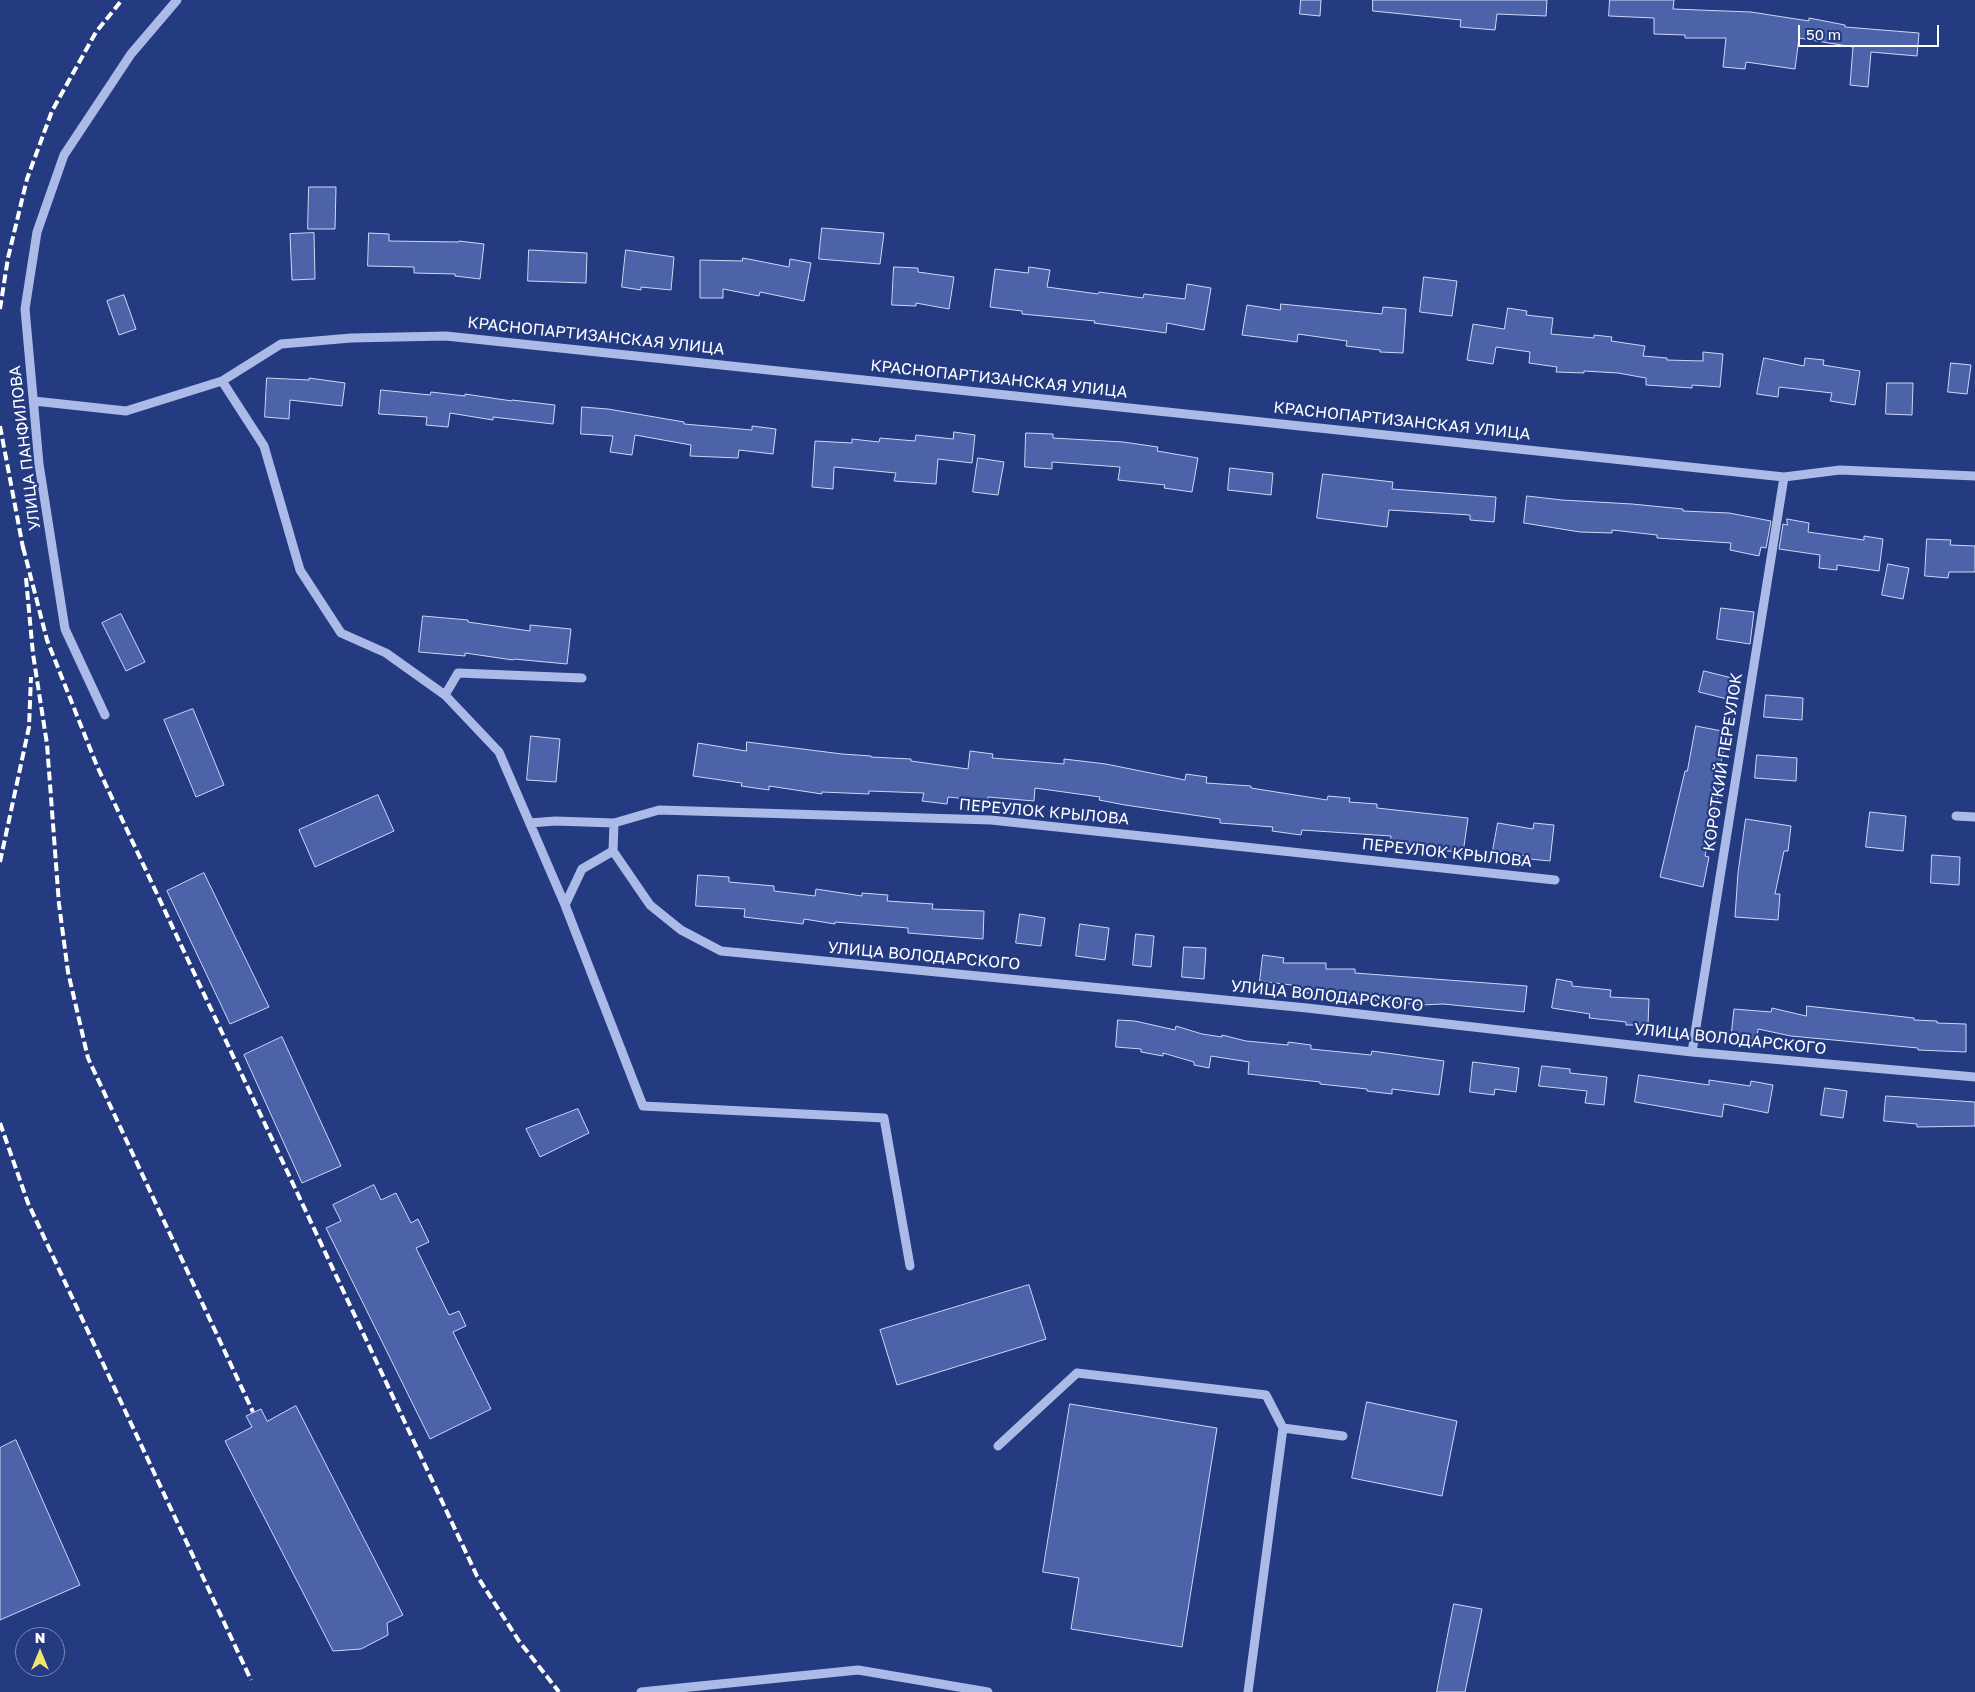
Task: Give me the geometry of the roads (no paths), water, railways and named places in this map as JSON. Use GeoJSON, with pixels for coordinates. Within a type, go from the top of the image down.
{"type":"FeatureCollection","features":[{"type":"Feature","properties":{"kind":"street","name":"УЛИЦА ПАНФИЛОВА"},"geometry":{"type":"LineString","coordinates":[[105,716],[65,629],[38,464],[25,309],[37,232],[64,155],[131,54],[177,0]]}},
{"type":"Feature","properties":{"kind":"street","name":"КРАСНОПАРТИЗАНСКАЯ УЛИЦА"},"geometry":{"type":"LineString","coordinates":[[34,401],[126,411],[222,381],[281,344],[351,338],[446,336],[1784,477],[1840,470],[1975,476]]}},
{"type":"Feature","properties":{"kind":"street"},"geometry":{"type":"LineString","coordinates":[[222,381],[264,446],[300,570],[341,633],[386,653],[445,695],[499,752],[566,906],[643,1106],[884,1118],[910,1266]]}},
{"type":"Feature","properties":{"kind":"street","name":"КОРОТКИЙ ПЕРЕУЛОК"},"geometry":{"type":"LineString","coordinates":[[1692,1052],[1784,477]]}},
{"type":"Feature","properties":{"kind":"street"},"geometry":{"type":"LineString","coordinates":[[445,695],[458,673],[582,678]]}},
{"type":"Feature","properties":{"kind":"street","name":"ПЕРЕУЛОК КРЫЛОВА"},"geometry":{"type":"LineString","coordinates":[[530,823],[555,821],[614,823],[659,810],[990,820],[1554,880]]}},
{"type":"Feature","properties":{"kind":"street"},"geometry":{"type":"LineString","coordinates":[[1956,816],[1975,817]]}},
{"type":"Feature","properties":{"kind":"street"},"geometry":{"type":"LineString","coordinates":[[566,906],[582,869],[613,851],[614,823]]}},
{"type":"Feature","properties":{"kind":"street","name":"УЛИЦА ВОЛОДАРСКОГО"},"geometry":{"type":"LineString","coordinates":[[613,851],[650,905],[682,930],[721,951],[1307,1008],[1692,1052],[1975,1077]]}},
{"type":"Feature","properties":{"kind":"street"},"geometry":{"type":"LineString","coordinates":[[998,1446],[1077,1372],[1266,1395],[1284,1428],[1248,1692]]}},
{"type":"Feature","properties":{"kind":"street"},"geometry":{"type":"LineString","coordinates":[[1284,1428],[1343,1436]]}},
{"type":"Feature","properties":{"kind":"street"},"geometry":{"type":"LineString","coordinates":[[641,1692],[858,1670],[988,1692]]}},
{"type":"Feature","properties":{"kind":"railway"},"geometry":{"type":"LineString","coordinates":[[0,309],[8,258],[27,179],[52,111],[96,32],[122,0]]}},
{"type":"Feature","properties":{"kind":"railway"},"geometry":{"type":"LineString","coordinates":[[0,426],[24,553]]}},
{"type":"Feature","properties":{"kind":"railway"},"geometry":{"type":"LineString","coordinates":[[23,547],[47,640],[97,766],[477,1576],[519,1641],[559,1692]]}},
{"type":"Feature","properties":{"kind":"railway"},"geometry":{"type":"LineString","coordinates":[[26,578],[33,654],[47,744],[59,904],[68,972],[88,1058],[253,1412]]}},
{"type":"Feature","properties":{"kind":"railway"},"geometry":{"type":"LineString","coordinates":[[0,862],[29,727],[31,677]]}},
{"type":"Feature","properties":{"kind":"railway"},"geometry":{"type":"LineString","coordinates":[[0,1123],[28,1203],[251,1680]]}}]}
